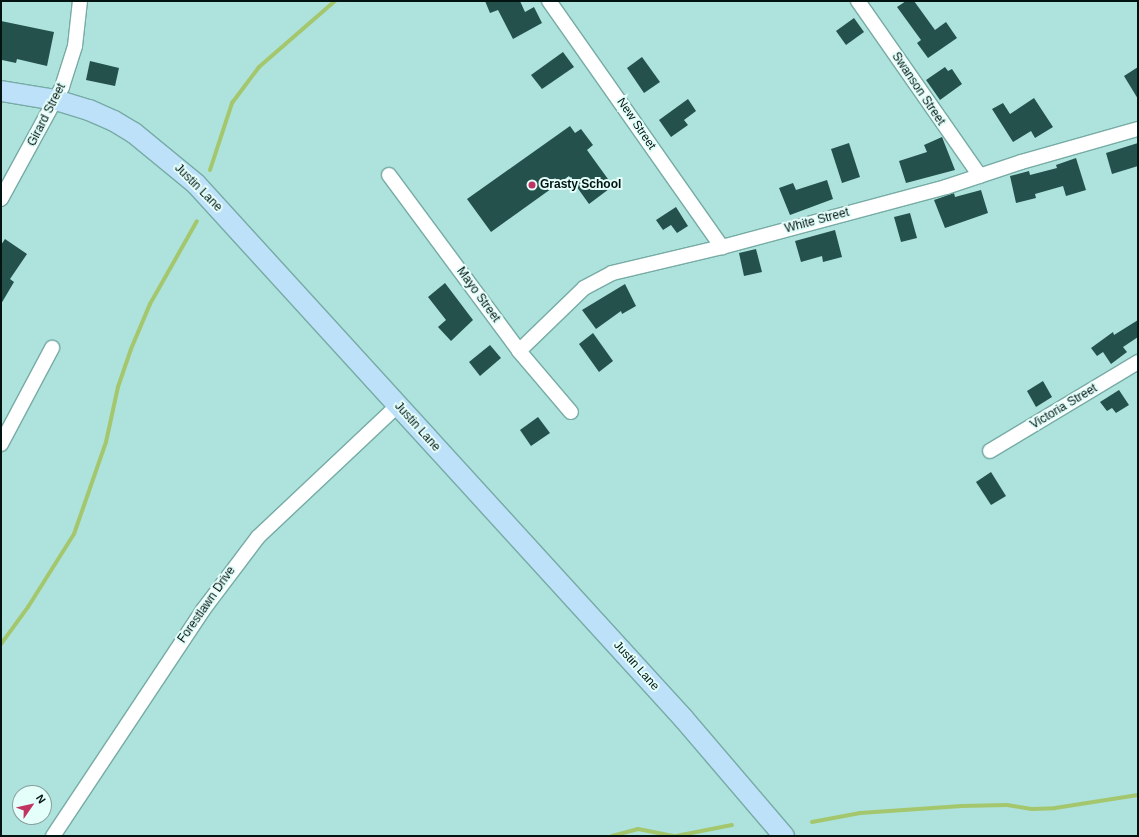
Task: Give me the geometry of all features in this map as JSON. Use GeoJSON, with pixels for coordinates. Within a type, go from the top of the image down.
{"type":"FeatureCollection","features":[{"type":"Feature","properties":{"kind":"main road","name":"Justin Lane"},"geometry":{"type":"LineString","coordinates":[[1,91],[56,100],[89,110],[114,122],[134,133],[174,164],[201,189],[684,719],[784,836]]}},
{"type":"Feature","properties":{"kind":"street","name":"Girard Street"},"geometry":{"type":"LineString","coordinates":[[1,199],[56,100],[75,46],[80,1]]}},
{"type":"Feature","properties":{"kind":"street","name":"New Street"},"geometry":{"type":"LineString","coordinates":[[549,1],[722,247]]}},
{"type":"Feature","properties":{"kind":"street","name":"Swanson Street"},"geometry":{"type":"LineString","coordinates":[[858,1],[980,176]]}},
{"type":"Feature","properties":{"kind":"street","name":"White Street"},"geometry":{"type":"LineString","coordinates":[[519,351],[584,288],[597,279],[612,273],[722,247],[980,176],[1138,129]]}},
{"type":"Feature","properties":{"kind":"street","name":"Mayo Street"},"geometry":{"type":"LineString","coordinates":[[389,175],[519,351],[571,412]]}},
{"type":"Feature","properties":{"kind":"street"},"geometry":{"type":"LineString","coordinates":[[1,444],[52,348]]}},
{"type":"Feature","properties":{"kind":"street","name":"Victoria Street"},"geometry":{"type":"LineString","coordinates":[[990,451],[1138,362]]}},
{"type":"Feature","properties":{"kind":"street","name":"Forestlawn Drive"},"geometry":{"type":"LineString","coordinates":[[53,836],[230,572],[274,521],[398,405]]}},
{"type":"Feature","properties":{"kind":"building"},"geometry":{"type":"Polygon","coordinates":[[[485,1],[520,1],[525,12],[534,7],[542,23],[513,39],[498,10],[490,13],[485,1]]]}},
{"type":"Feature","properties":{"kind":"building"},"geometry":{"type":"Polygon","coordinates":[[[906,1],[914,1],[935,30],[946,22],[957,38],[928,58],[917,43],[921,40],[897,7],[906,1]]]}},
{"type":"Feature","properties":{"kind":"building"},"geometry":{"type":"Polygon","coordinates":[[[854,18],[864,32],[846,45],[836,31],[854,18]]]}},
{"type":"Feature","properties":{"kind":"building"},"geometry":{"type":"Polygon","coordinates":[[[1,21],[54,32],[47,66],[17,59],[16,63],[2,60],[1,21]]]}},
{"type":"Feature","properties":{"kind":"building"},"geometry":{"type":"Polygon","coordinates":[[[563,52],[574,67],[542,89],[531,75],[563,52]]]}},
{"type":"Feature","properties":{"kind":"building"},"geometry":{"type":"Polygon","coordinates":[[[642,57],[660,82],[644,93],[627,68],[642,57]]]}},
{"type":"Feature","properties":{"kind":"building"},"geometry":{"type":"Polygon","coordinates":[[[90,61],[119,68],[115,86],[86,80],[90,61]]]}},
{"type":"Feature","properties":{"kind":"building"},"geometry":{"type":"Polygon","coordinates":[[[945,67],[948,71],[952,69],[962,84],[940,100],[926,80],[945,67]]]}},
{"type":"Feature","properties":{"kind":"building"},"geometry":{"type":"Polygon","coordinates":[[[1138,67],[1138,99],[1124,76],[1138,67]]]}},
{"type":"Feature","properties":{"kind":"building"},"geometry":{"type":"Polygon","coordinates":[[[1034,98],[1053,127],[1035,138],[1031,131],[1013,142],[992,109],[1003,103],[1010,114],[1034,98]]]}},
{"type":"Feature","properties":{"kind":"building"},"geometry":{"type":"Polygon","coordinates":[[[688,99],[696,111],[684,120],[688,125],[671,137],[659,120],[688,99]]]}},
{"type":"Feature","properties":{"kind":"building"},"geometry":{"type":"Polygon","coordinates":[[[570,126],[575,133],[581,129],[593,145],[587,150],[613,186],[589,204],[569,176],[491,232],[467,199],[570,126]]]}},
{"type":"Feature","properties":{"kind":"building"},"geometry":{"type":"Polygon","coordinates":[[[942,137],[955,170],[906,183],[899,161],[927,152],[924,145],[942,137]]]}},
{"type":"Feature","properties":{"kind":"building"},"geometry":{"type":"Polygon","coordinates":[[[849,143],[860,177],[842,183],[831,149],[849,143]]]}},
{"type":"Feature","properties":{"kind":"building"},"geometry":{"type":"Polygon","coordinates":[[[1138,143],[1138,166],[1112,174],[1106,153],[1138,143]]]}},
{"type":"Feature","properties":{"kind":"building"},"geometry":{"type":"Polygon","coordinates":[[[1076,158],[1086,190],[1066,196],[1063,186],[1035,194],[1036,198],[1016,203],[1010,176],[1029,171],[1030,175],[1057,168],[1056,165],[1076,158]]]}},
{"type":"Feature","properties":{"kind":"building"},"geometry":{"type":"Polygon","coordinates":[[[827,180],[833,199],[790,215],[779,188],[793,183],[796,190],[827,180]]]}},
{"type":"Feature","properties":{"kind":"building"},"geometry":{"type":"Polygon","coordinates":[[[981,190],[988,213],[945,228],[934,200],[954,193],[955,197],[981,190]]]}},
{"type":"Feature","properties":{"kind":"building"},"geometry":{"type":"Polygon","coordinates":[[[676,207],[688,226],[677,233],[671,225],[663,230],[656,220],[676,207]]]}},
{"type":"Feature","properties":{"kind":"building"},"geometry":{"type":"Polygon","coordinates":[[[910,213],[917,238],[901,242],[894,217],[910,213]]]}},
{"type":"Feature","properties":{"kind":"building"},"geometry":{"type":"Polygon","coordinates":[[[835,230],[842,257],[823,262],[822,256],[801,262],[795,241],[835,230]]]}},
{"type":"Feature","properties":{"kind":"building"},"geometry":{"type":"Polygon","coordinates":[[[5,239],[27,254],[10,279],[14,282],[1,304],[1,245],[5,239]]]}},
{"type":"Feature","properties":{"kind":"building"},"geometry":{"type":"Polygon","coordinates":[[[756,249],[762,272],[744,276],[739,253],[756,249]]]}},
{"type":"Feature","properties":{"kind":"building"},"geometry":{"type":"Polygon","coordinates":[[[445,283],[473,320],[451,341],[438,327],[446,320],[428,297],[445,283]]]}},
{"type":"Feature","properties":{"kind":"building"},"geometry":{"type":"Polygon","coordinates":[[[625,284],[636,306],[622,314],[621,311],[596,329],[582,310],[625,284]]]}},
{"type":"Feature","properties":{"kind":"building"},"geometry":{"type":"Polygon","coordinates":[[[1138,320],[1138,337],[1123,347],[1127,352],[1111,364],[1103,352],[1097,356],[1091,348],[1113,332],[1114,335],[1138,320]]]}},
{"type":"Feature","properties":{"kind":"building"},"geometry":{"type":"Polygon","coordinates":[[[593,333],[613,361],[599,372],[579,344],[593,333]]]}},
{"type":"Feature","properties":{"kind":"building"},"geometry":{"type":"Polygon","coordinates":[[[490,345],[501,358],[480,376],[469,362],[490,345]]]}},
{"type":"Feature","properties":{"kind":"building"},"geometry":{"type":"Polygon","coordinates":[[[1043,381],[1052,397],[1036,407],[1027,391],[1043,381]]]}},
{"type":"Feature","properties":{"kind":"building"},"geometry":{"type":"Polygon","coordinates":[[[1119,390],[1129,405],[1116,413],[1112,408],[1107,411],[1100,402],[1119,390]]]}},
{"type":"Feature","properties":{"kind":"building"},"geometry":{"type":"Polygon","coordinates":[[[538,417],[550,433],[531,446],[520,430],[538,417]]]}},
{"type":"Feature","properties":{"kind":"building"},"geometry":{"type":"Polygon","coordinates":[[[991,472],[1006,496],[991,505],[976,482],[991,472]]]}},
{"type":"Feature","properties":{"kind":"waterway"},"geometry":{"type":"LineString","coordinates":[[210,170],[232,103],[259,67],[335,1]]}},
{"type":"Feature","properties":{"kind":"waterway"},"geometry":{"type":"LineString","coordinates":[[1,644],[28,607],[74,534],[106,442],[118,387],[131,349],[150,304],[197,221]]}},
{"type":"Feature","properties":{"kind":"waterway"},"geometry":{"type":"LineString","coordinates":[[812,822],[860,813],[962,806],[1007,805],[1032,809],[1055,808],[1138,795]]}},
{"type":"Feature","properties":{"kind":"waterway"},"geometry":{"type":"LineString","coordinates":[[676,836],[732,825]]}},
{"type":"Feature","properties":{"kind":"waterway"},"geometry":{"type":"LineString","coordinates":[[612,836],[638,829],[673,836]]}},
{"type":"Feature","properties":{"kind":"place","name":"Grasty School"},"geometry":{"type":"Point","coordinates":[532,185]}}]}
